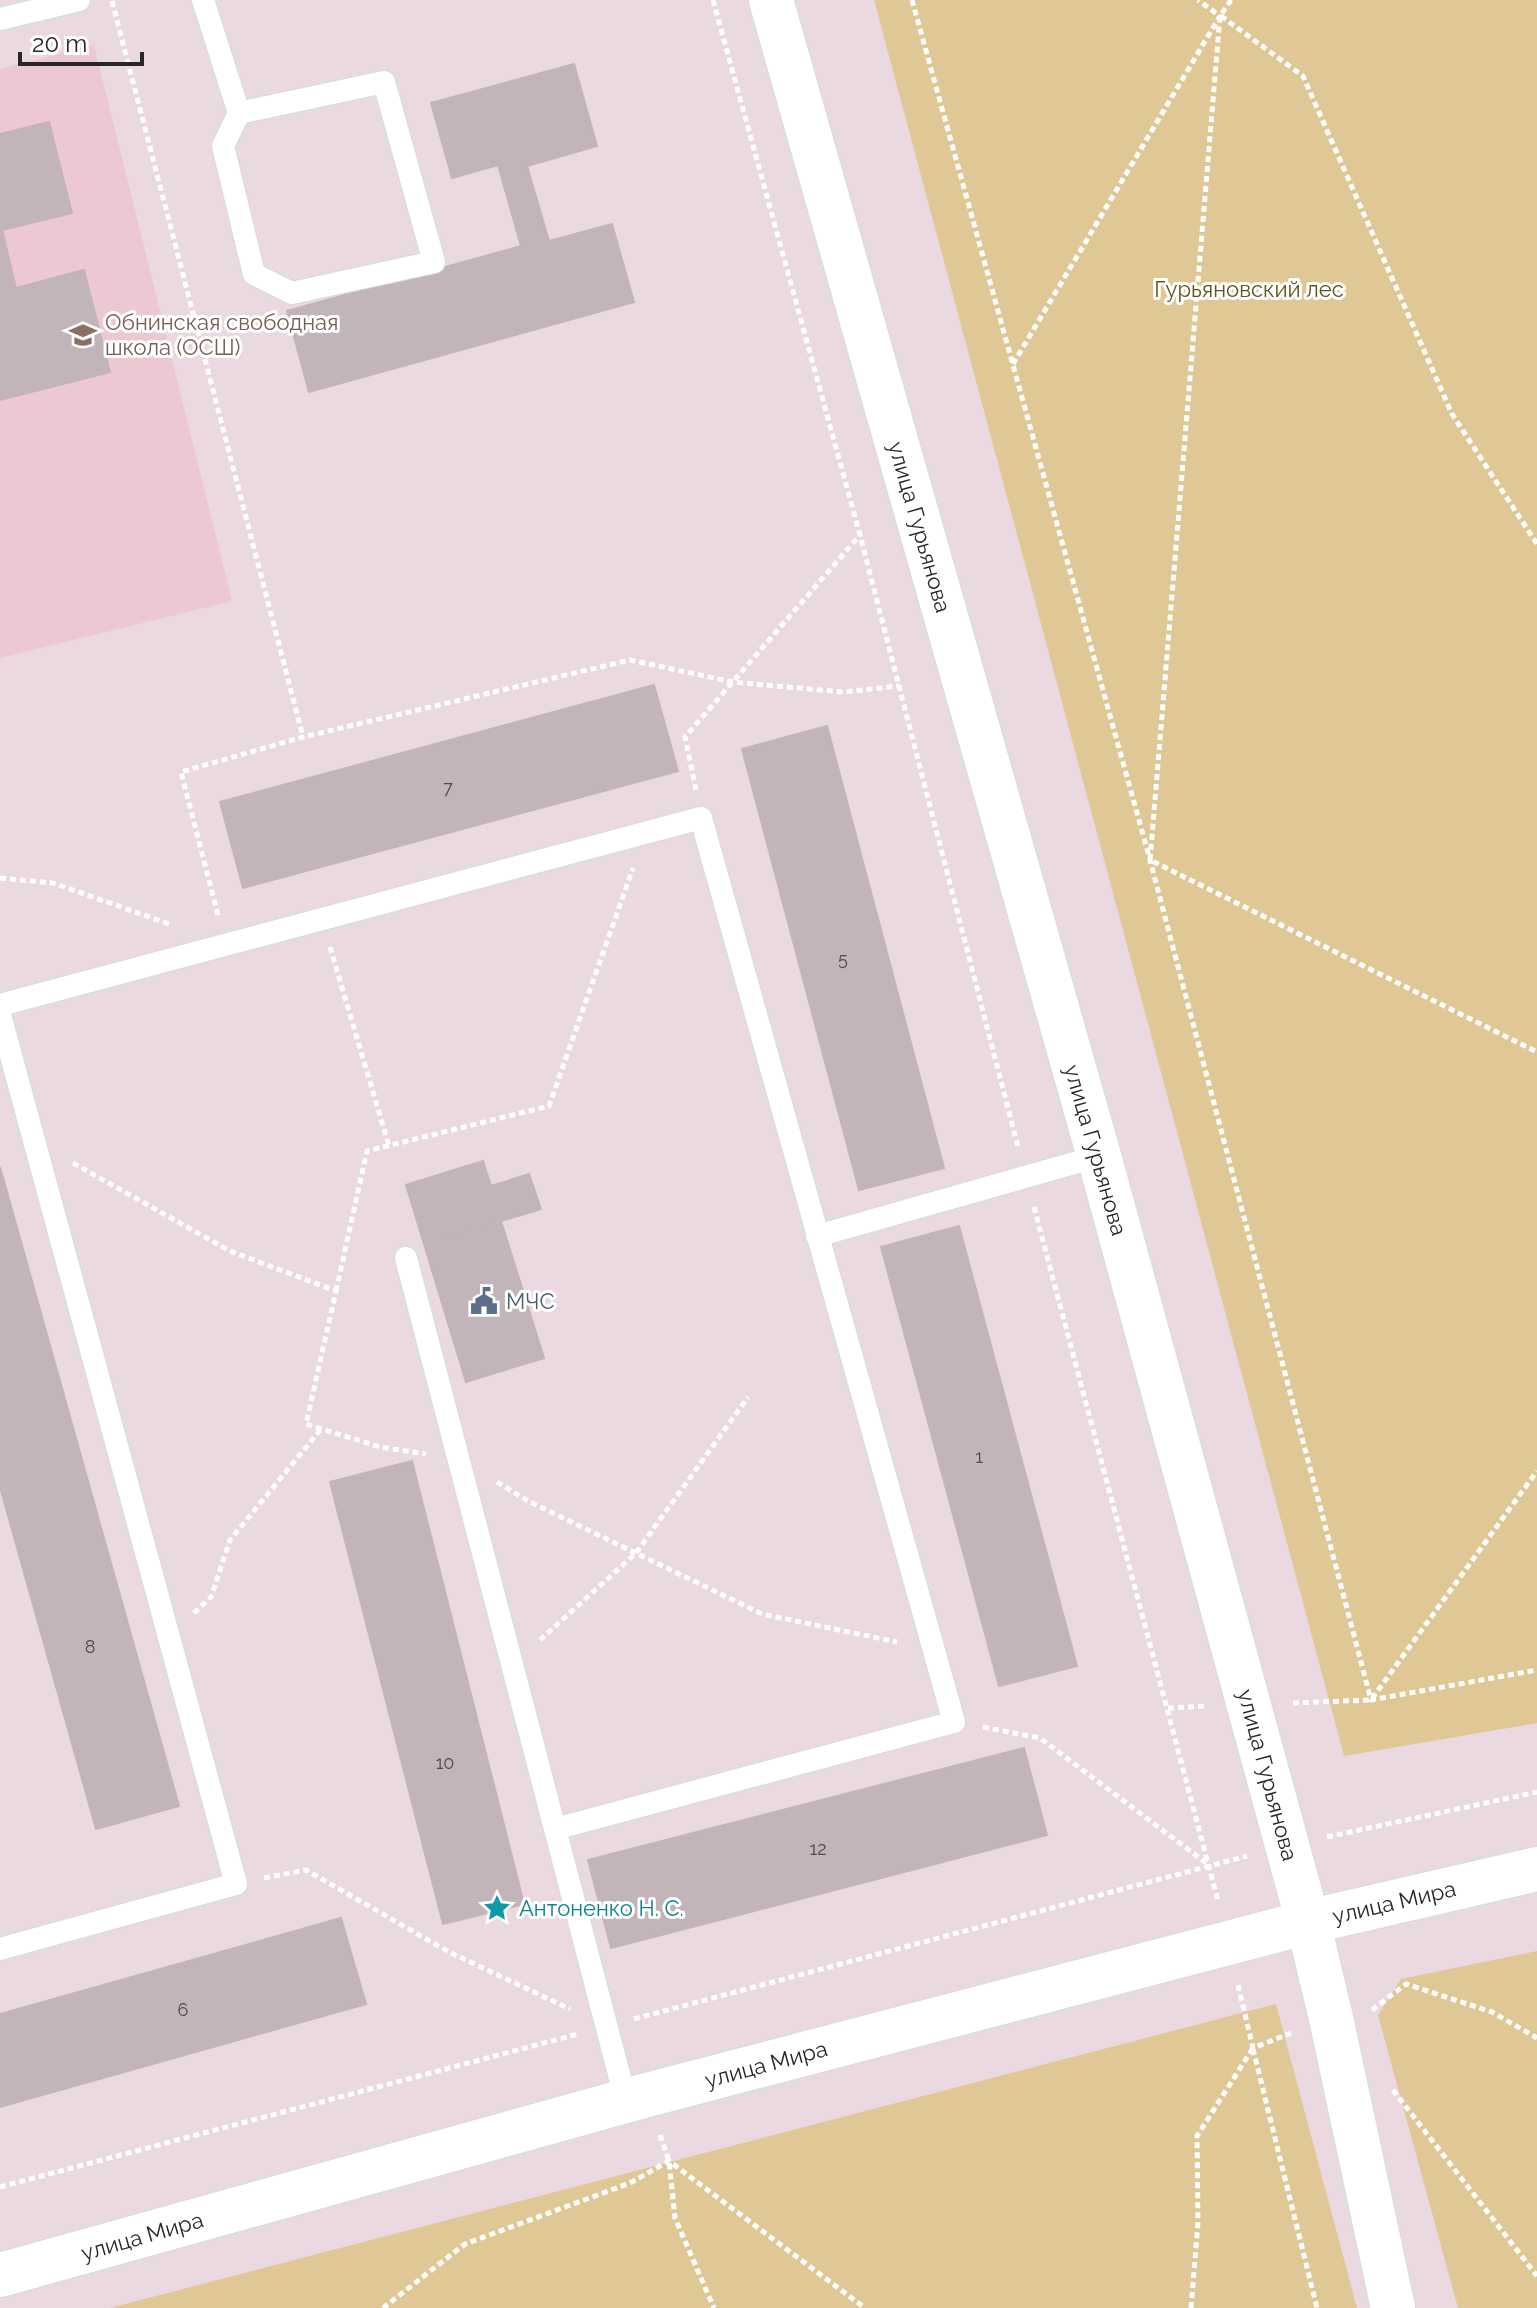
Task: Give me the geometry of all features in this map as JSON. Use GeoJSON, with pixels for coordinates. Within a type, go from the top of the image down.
{"type":"FeatureCollection","features":[{"type":"Feature","properties":{"kind":"street","name":"улица Гурьянова"},"geometry":{"type":"LineString","coordinates":[[771,0],[1099,1156],[1308,1922],[1335,2033],[1393,2308]]}},
{"type":"Feature","properties":{"kind":"street","name":"улица Мира"},"geometry":{"type":"LineString","coordinates":[[0,2275],[637,2098],[1308,1922],[1537,1869]]}},
{"type":"Feature","properties":{"kind":"lane"},"geometry":{"type":"LineString","coordinates":[[0,19],[79,0]]}},
{"type":"Feature","properties":{"kind":"lane"},"geometry":{"type":"LineString","coordinates":[[203,0],[239,113],[223,146],[254,274],[292,293],[434,262],[384,82],[239,113]]}},
{"type":"Feature","properties":{"kind":"lane"},"geometry":{"type":"LineString","coordinates":[[0,1005],[701,818],[954,1722],[555,1829]]}},
{"type":"Feature","properties":{"kind":"lane"},"geometry":{"type":"LineString","coordinates":[[0,1015],[236,1884],[0,1949]]}},
{"type":"Feature","properties":{"kind":"lane"},"geometry":{"type":"LineString","coordinates":[[817,1236],[1099,1156]]}},
{"type":"Feature","properties":{"kind":"lane"},"geometry":{"type":"LineString","coordinates":[[406,1258],[606,2026],[637,2098]]}},
{"type":"Feature","properties":{"kind":"path"},"geometry":{"type":"LineString","coordinates":[[112,0],[303,737]]}},
{"type":"Feature","properties":{"kind":"path"},"geometry":{"type":"LineString","coordinates":[[713,0],[860,535],[1026,1177],[1210,1866]]}},
{"type":"Feature","properties":{"kind":"path"},"geometry":{"type":"LineString","coordinates":[[912,0],[1150,860],[1371,1700]]}},
{"type":"Feature","properties":{"kind":"path"},"geometry":{"type":"LineString","coordinates":[[1198,0],[1303,76],[1452,414],[1537,544]]}},
{"type":"Feature","properties":{"kind":"path"},"geometry":{"type":"LineString","coordinates":[[1013,364],[1231,0]]}},
{"type":"Feature","properties":{"kind":"path"},"geometry":{"type":"LineString","coordinates":[[1150,860],[1220,16]]}},
{"type":"Feature","properties":{"kind":"path"},"geometry":{"type":"LineString","coordinates":[[701,818],[685,737],[860,535]]}},
{"type":"Feature","properties":{"kind":"path"},"geometry":{"type":"LineString","coordinates":[[225,943],[181,772],[303,737],[630,660],[733,682],[843,692],[899,686]]}},
{"type":"Feature","properties":{"kind":"path"},"geometry":{"type":"LineString","coordinates":[[336,1291],[367,1151],[549,1106],[645,833]]}},
{"type":"Feature","properties":{"kind":"path"},"geometry":{"type":"LineString","coordinates":[[1150,860],[1537,1052]]}},
{"type":"Feature","properties":{"kind":"path"},"geometry":{"type":"LineString","coordinates":[[0,878],[53,883],[225,943]]}},
{"type":"Feature","properties":{"kind":"path"},"geometry":{"type":"LineString","coordinates":[[321,918],[389,1146]]}},
{"type":"Feature","properties":{"kind":"path"},"geometry":{"type":"LineString","coordinates":[[512,1665],[636,1553],[748,1397]]}},
{"type":"Feature","properties":{"kind":"path"},"geometry":{"type":"LineString","coordinates":[[168,1636],[211,1597],[230,1540],[321,1429]]}},
{"type":"Feature","properties":{"kind":"path"},"geometry":{"type":"LineString","coordinates":[[1371,1700],[1537,1471]]}},
{"type":"Feature","properties":{"kind":"path"},"geometry":{"type":"LineString","coordinates":[[1168,1708],[1371,1700],[1537,1670]]}},
{"type":"Feature","properties":{"kind":"path"},"geometry":{"type":"LineString","coordinates":[[954,1722],[1040,1738],[1210,1866]]}},
{"type":"Feature","properties":{"kind":"path"},"geometry":{"type":"LineString","coordinates":[[0,2187],[1287,1845],[1537,1792]]}},
{"type":"Feature","properties":{"kind":"path"},"geometry":{"type":"LineString","coordinates":[[236,1884],[306,1870],[449,1952],[606,2026]]}},
{"type":"Feature","properties":{"kind":"path"},"geometry":{"type":"LineString","coordinates":[[1191,2308],[1198,2222],[1197,2136],[1253,2048],[1317,2308]]}},
{"type":"Feature","properties":{"kind":"path"},"geometry":{"type":"LineString","coordinates":[[1386,2082],[1537,2276]]}},
{"type":"Feature","properties":{"kind":"path"},"geometry":{"type":"LineString","coordinates":[[637,2098],[669,2161],[675,2218],[714,2308]]}},
{"type":"Feature","properties":{"kind":"path"},"geometry":{"type":"LineString","coordinates":[[383,2308],[465,2244],[630,2183],[669,2161]]}},
{"type":"Feature","properties":{"kind":"path"},"geometry":{"type":"LineString","coordinates":[[669,2161],[865,2308]]}},
{"type":"Feature","properties":{"kind":"shaded area","name":"Обнинская свободная школа (ОСШ)"},"geometry":{"type":"Polygon","coordinates":[[[94,45],[232,601],[0,658],[0,69],[94,45]]]}},
{"type":"Feature","properties":{"kind":"green space","name":"Гурьяновский лес"},"geometry":{"type":"Polygon","coordinates":[[[874,0],[1537,0],[1537,1723],[1344,1756],[874,0]]]}},
{"type":"Feature","properties":{"kind":"green space"},"geometry":{"type":"Polygon","coordinates":[[[1537,1951],[1537,2308],[1458,2308],[1378,2015],[1401,1979],[1537,1951]]]}},
{"type":"Feature","properties":{"kind":"green space"},"geometry":{"type":"Polygon","coordinates":[[[1276,2004],[1357,2308],[110,2308],[1276,2004]]]}},
{"type":"Feature","properties":{"kind":"building"},"geometry":{"type":"Polygon","coordinates":[[[574,64],[597,146],[527,166],[549,241],[612,224],[634,302],[309,392],[287,311],[521,246],[498,165],[452,178],[431,103],[574,64]]]}},
{"type":"Feature","properties":{"kind":"building"},"geometry":{"type":"Polygon","coordinates":[[[49,122],[72,213],[2,230],[16,288],[84,270],[110,372],[0,400],[0,134],[49,122]]]}},
{"type":"Feature","properties":{"kind":"building"},"geometry":{"type":"Polygon","coordinates":[[[654,685],[678,771],[243,888],[220,802],[654,685]]]}},
{"type":"Feature","properties":{"kind":"building"},"geometry":{"type":"Polygon","coordinates":[[[827,726],[944,1168],[859,1190],[742,749],[827,726]]]}},
{"type":"Feature","properties":{"kind":"building"},"geometry":{"type":"Polygon","coordinates":[[[483,1161],[491,1186],[529,1174],[541,1209],[424,1244],[406,1185],[483,1161]]]}},
{"type":"Feature","properties":{"kind":"building"},"geometry":{"type":"Polygon","coordinates":[[[0,1167],[179,1806],[96,1829],[0,1487],[0,1167]]]}},
{"type":"Feature","properties":{"kind":"building","name":"МЧС"},"geometry":{"type":"Polygon","coordinates":[[[501,1221],[544,1358],[466,1382],[424,1244],[501,1221]]]}},
{"type":"Feature","properties":{"kind":"building"},"geometry":{"type":"Polygon","coordinates":[[[959,1226],[1077,1666],[999,1686],[881,1247],[959,1226]]]}},
{"type":"Feature","properties":{"kind":"building"},"geometry":{"type":"Polygon","coordinates":[[[412,1461],[524,1904],[443,1924],[330,1482],[412,1461]]]}},
{"type":"Feature","properties":{"kind":"building"},"geometry":{"type":"Polygon","coordinates":[[[1024,1748],[1047,1835],[611,1948],[588,1860],[1024,1748]]]}},
{"type":"Feature","properties":{"kind":"building"},"geometry":{"type":"Polygon","coordinates":[[[341,1918],[366,2004],[0,2107],[0,2014],[341,1918]]]}},
{"type":"Feature","properties":{"kind":"place","name":"Обнинская свободная школа (ОСШ)"},"geometry":{"type":"Point","coordinates":[83,335]}},
{"type":"Feature","properties":{"kind":"place","name":"МЧС"},"geometry":{"type":"Point","coordinates":[484,1301]}},
{"type":"Feature","properties":{"kind":"place","name":"Антоненко Н. С."},"geometry":{"type":"Point","coordinates":[497,1908]}}]}
